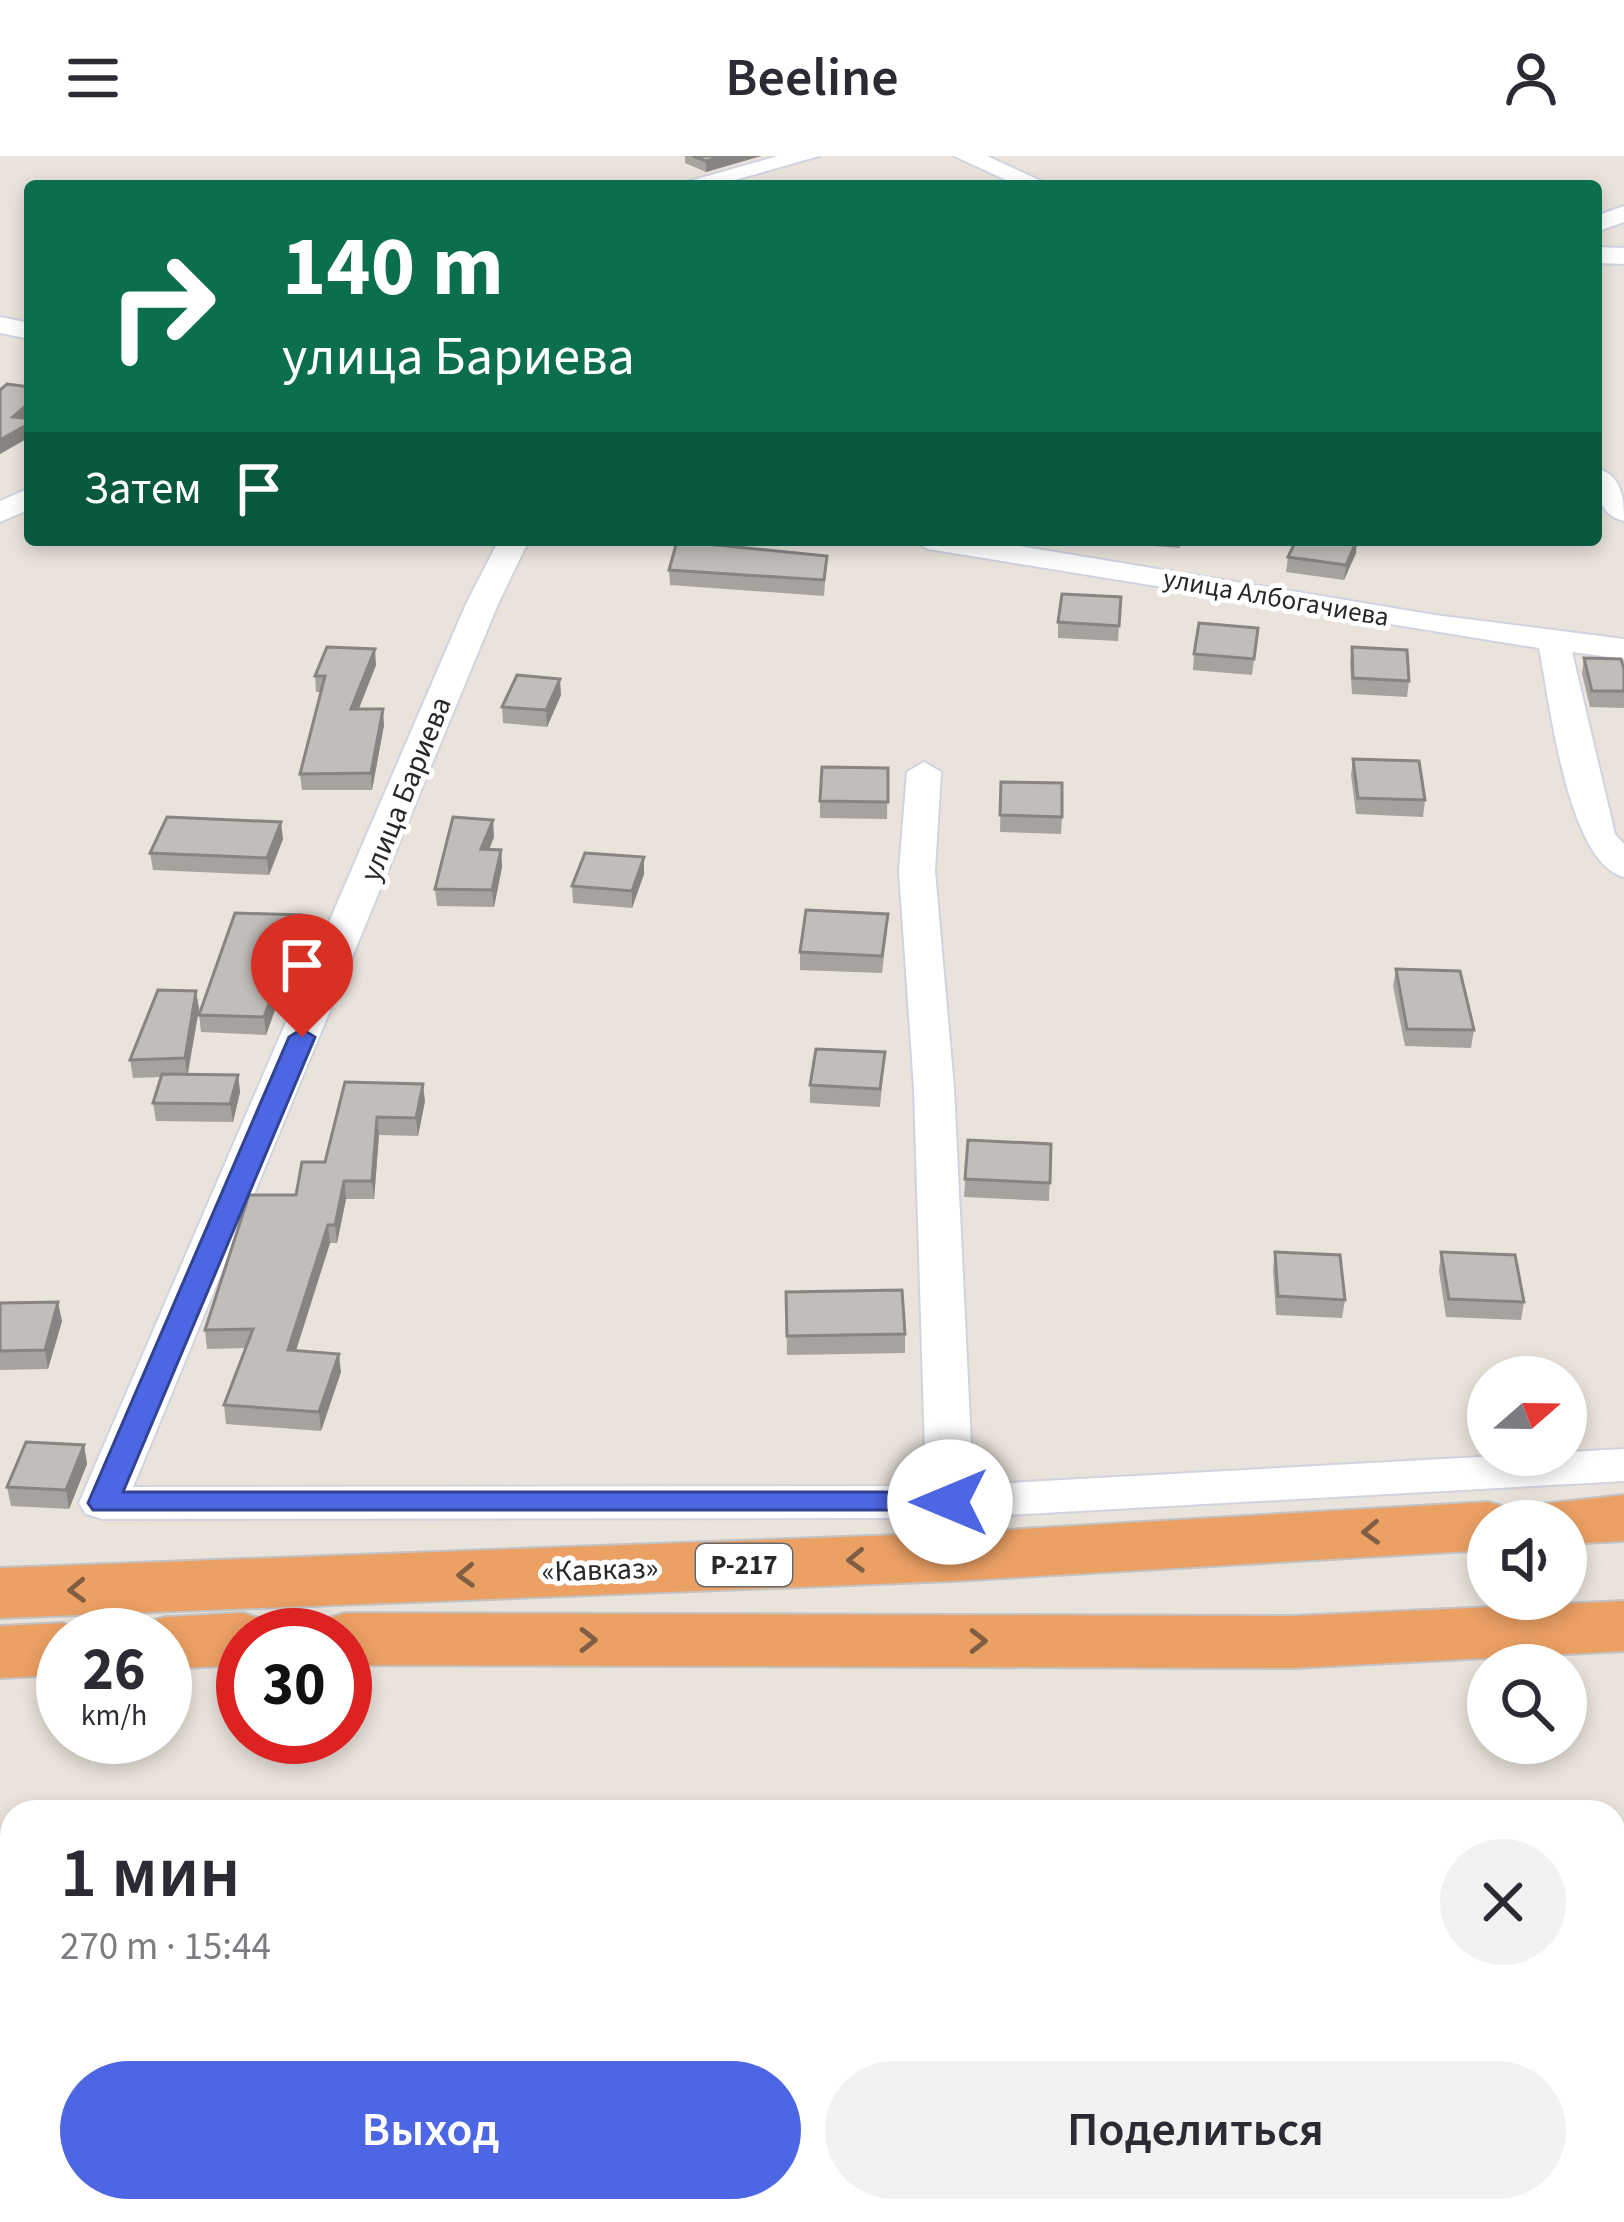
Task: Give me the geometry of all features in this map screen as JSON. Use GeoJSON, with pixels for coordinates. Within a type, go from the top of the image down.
{"type":"FeatureCollection","features":[{"type":"Feature","properties":{"kind":"highway"},"geometry":{"type":"LineString","coordinates":[[1587,1520],[1624,1518]]}},
{"type":"Feature","properties":{"kind":"highway","name":"«Кавказ»"},"geometry":{"type":"LineString","coordinates":[[0,1593],[952,1557],[1467,1527]]}},
{"type":"Feature","properties":{"kind":"highway"},"geometry":{"type":"LineString","coordinates":[[372,1639],[1293,1642],[1624,1626]]}},
{"type":"Feature","properties":{"kind":"highway"},"geometry":{"type":"LineString","coordinates":[[0,1652],[36,1650]]}},
{"type":"Feature","properties":{"kind":"street"},"geometry":{"type":"LineString","coordinates":[[709,180],[807,156]]}},
{"type":"Feature","properties":{"kind":"street"},"geometry":{"type":"LineString","coordinates":[[966,156],[1025,180]]}},
{"type":"Feature","properties":{"kind":"street"},"geometry":{"type":"LineString","coordinates":[[1602,484],[1624,512]]}},
{"type":"Feature","properties":{"kind":"street","name":"улица Бариева"},"geometry":{"type":"LineString","coordinates":[[511,546],[482,604],[104,1503],[950,1502]]}},
{"type":"Feature","properties":{"kind":"street","name":"улица Албогачиева"},"geometry":{"type":"LineString","coordinates":[[1003,546],[1065,551],[1624,649]]}},
{"type":"Feature","properties":{"kind":"street"},"geometry":{"type":"LineString","coordinates":[[1553,640],[1598,836],[1624,866]]}},
{"type":"Feature","properties":{"kind":"street"},"geometry":{"type":"LineString","coordinates":[[924,772],[917,871],[934,1088],[950,1502],[1624,1465]]}},
{"type":"Feature","properties":{"kind":"building"},"geometry":{"type":"Polygon","coordinates":[[[7,384],[24,386],[24,407],[13,417],[24,418],[24,426],[0,440],[0,390],[7,384]]]}},
{"type":"Feature","properties":{"kind":"building"},"geometry":{"type":"Polygon","coordinates":[[[676,546],[827,556],[824,580],[669,570],[676,546]]]}},
{"type":"Feature","properties":{"kind":"building"},"geometry":{"type":"Polygon","coordinates":[[[1293,546],[1354,546],[1346,565],[1288,557],[1293,546]]]}},
{"type":"Feature","properties":{"kind":"building"},"geometry":{"type":"Polygon","coordinates":[[[1062,594],[1121,597],[1119,626],[1058,622],[1062,594]]]}},
{"type":"Feature","properties":{"kind":"building"},"geometry":{"type":"Polygon","coordinates":[[[1199,623],[1258,628],[1254,659],[1194,654],[1199,623]]]}},
{"type":"Feature","properties":{"kind":"building"},"geometry":{"type":"Polygon","coordinates":[[[327,647],[375,649],[351,709],[383,709],[371,773],[300,774],[325,676],[315,676],[327,647]]]}},
{"type":"Feature","properties":{"kind":"building"},"geometry":{"type":"Polygon","coordinates":[[[1352,647],[1407,650],[1409,681],[1353,678],[1352,647]]]}},
{"type":"Feature","properties":{"kind":"building"},"geometry":{"type":"Polygon","coordinates":[[[1584,658],[1621,659],[1624,691],[1592,691],[1584,658]]]}},
{"type":"Feature","properties":{"kind":"building"},"geometry":{"type":"Polygon","coordinates":[[[517,675],[560,679],[546,710],[502,707],[517,675]]]}},
{"type":"Feature","properties":{"kind":"building"},"geometry":{"type":"Polygon","coordinates":[[[1353,759],[1419,761],[1425,800],[1358,798],[1353,759]]]}},
{"type":"Feature","properties":{"kind":"building"},"geometry":{"type":"Polygon","coordinates":[[[822,767],[888,768],[888,802],[820,801],[822,767]]]}},
{"type":"Feature","properties":{"kind":"building"},"geometry":{"type":"Polygon","coordinates":[[[1001,782],[1062,783],[1062,817],[1000,815],[1001,782]]]}},
{"type":"Feature","properties":{"kind":"building"},"geometry":{"type":"Polygon","coordinates":[[[167,817],[281,822],[267,858],[150,853],[167,817]]]}},
{"type":"Feature","properties":{"kind":"building"},"geometry":{"type":"Polygon","coordinates":[[[453,817],[493,820],[481,849],[501,850],[492,890],[435,889],[453,817]]]}},
{"type":"Feature","properties":{"kind":"building"},"geometry":{"type":"Polygon","coordinates":[[[585,853],[644,857],[632,891],[572,886],[585,853]]]}},
{"type":"Feature","properties":{"kind":"building"},"geometry":{"type":"Polygon","coordinates":[[[806,910],[888,914],[882,956],[800,952],[806,910]]]}},
{"type":"Feature","properties":{"kind":"building"},"geometry":{"type":"Polygon","coordinates":[[[235,913],[301,915],[264,1017],[199,1015],[235,913]]]}},
{"type":"Feature","properties":{"kind":"building"},"geometry":{"type":"Polygon","coordinates":[[[1396,969],[1460,971],[1474,1030],[1407,1029],[1396,969]]]}},
{"type":"Feature","properties":{"kind":"building"},"geometry":{"type":"Polygon","coordinates":[[[158,990],[196,991],[185,1058],[130,1060],[158,990]]]}},
{"type":"Feature","properties":{"kind":"building"},"geometry":{"type":"Polygon","coordinates":[[[816,1049],[885,1052],[880,1089],[810,1085],[816,1049]]]}},
{"type":"Feature","properties":{"kind":"building"},"geometry":{"type":"Polygon","coordinates":[[[162,1074],[238,1075],[230,1104],[153,1103],[162,1074]]]}},
{"type":"Feature","properties":{"kind":"building"},"geometry":{"type":"Polygon","coordinates":[[[345,1082],[423,1084],[416,1118],[377,1117],[372,1181],[344,1181],[335,1225],[328,1225],[288,1350],[339,1354],[319,1412],[224,1405],[253,1329],[205,1330],[249,1195],[296,1195],[302,1162],[325,1162],[345,1082]]]}},
{"type":"Feature","properties":{"kind":"building"},"geometry":{"type":"Polygon","coordinates":[[[968,1140],[1051,1144],[1050,1183],[965,1179],[968,1140]]]}},
{"type":"Feature","properties":{"kind":"building"},"geometry":{"type":"Polygon","coordinates":[[[1275,1252],[1340,1255],[1345,1300],[1278,1296],[1275,1252]]]}},
{"type":"Feature","properties":{"kind":"building"},"geometry":{"type":"Polygon","coordinates":[[[1441,1252],[1515,1255],[1524,1302],[1449,1299],[1441,1252]]]}},
{"type":"Feature","properties":{"kind":"building"},"geometry":{"type":"Polygon","coordinates":[[[902,1290],[905,1334],[787,1336],[786,1292],[902,1290]]]}},
{"type":"Feature","properties":{"kind":"building"},"geometry":{"type":"Polygon","coordinates":[[[58,1302],[45,1350],[0,1351],[0,1303],[58,1302]]]}},
{"type":"Feature","properties":{"kind":"building"},"geometry":{"type":"Polygon","coordinates":[[[26,1442],[84,1445],[66,1490],[7,1487],[26,1442]]]}},
{"type":"Feature","properties":{"kind":"route"},"geometry":{"type":"LineString","coordinates":[[302,1037],[104,1503],[950,1502]]}}]}
